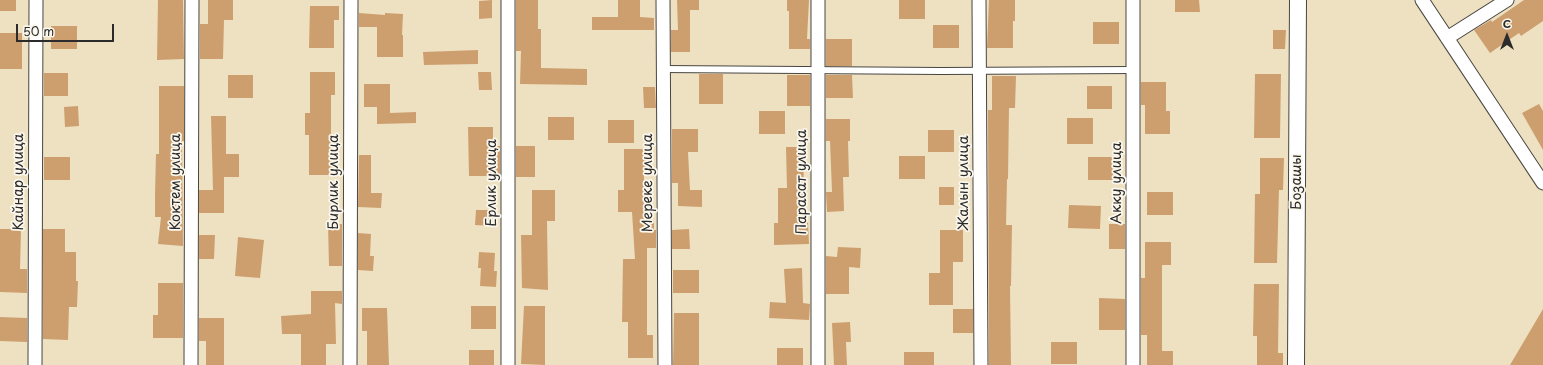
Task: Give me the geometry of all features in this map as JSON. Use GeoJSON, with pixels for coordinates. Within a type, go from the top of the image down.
{"type":"FeatureCollection","features":[{"type":"Feature","properties":{"kind":"street","name":"Кайнар улица"},"geometry":{"type":"LineString","coordinates":[[35,365],[36,0]]}},
{"type":"Feature","properties":{"kind":"street","name":"Коктем улица"},"geometry":{"type":"LineString","coordinates":[[191,365],[192,0]]}},
{"type":"Feature","properties":{"kind":"street","name":"Бирлик улица"},"geometry":{"type":"LineString","coordinates":[[350,365],[351,0]]}},
{"type":"Feature","properties":{"kind":"street","name":"Ерлик улица"},"geometry":{"type":"LineString","coordinates":[[508,0],[508,365]]}},
{"type":"Feature","properties":{"kind":"street","name":"Мереке улица"},"geometry":{"type":"LineString","coordinates":[[663,0],[665,365]]}},
{"type":"Feature","properties":{"kind":"street","name":"Парасат улица"},"geometry":{"type":"LineString","coordinates":[[818,0],[818,365]]}},
{"type":"Feature","properties":{"kind":"street","name":"Жалын улица"},"geometry":{"type":"LineString","coordinates":[[980,0],[981,365]]}},
{"type":"Feature","properties":{"kind":"street","name":"Акку улица"},"geometry":{"type":"LineString","coordinates":[[1133,0],[1133,365]]}},
{"type":"Feature","properties":{"kind":"street","name":"Бозашы"},"geometry":{"type":"LineString","coordinates":[[1296,365],[1298,0]]}},
{"type":"Feature","properties":{"kind":"street"},"geometry":{"type":"LineString","coordinates":[[1422,0],[1541,176]]}},
{"type":"Feature","properties":{"kind":"street"},"geometry":{"type":"LineString","coordinates":[[1447,38],[1508,0]]}},
{"type":"Feature","properties":{"kind":"lane"},"geometry":{"type":"LineString","coordinates":[[664,69],[941,71],[1133,70]]}},
{"type":"Feature","properties":{"kind":"building"},"geometry":{"type":"Polygon","coordinates":[[[0,0],[16,0],[16,11],[0,11],[0,0]]]}},
{"type":"Feature","properties":{"kind":"building"},"geometry":{"type":"Polygon","coordinates":[[[158,0],[183,0],[184,59],[157,60],[158,0]]]}},
{"type":"Feature","properties":{"kind":"building"},"geometry":{"type":"Polygon","coordinates":[[[208,0],[233,0],[233,20],[224,20],[223,59],[200,59],[200,24],[208,24],[208,0]]]}},
{"type":"Feature","properties":{"kind":"building"},"geometry":{"type":"Polygon","coordinates":[[[492,0],[492,18],[479,19],[479,1],[492,0]]]}},
{"type":"Feature","properties":{"kind":"building"},"geometry":{"type":"Polygon","coordinates":[[[516,0],[538,0],[538,29],[541,29],[541,68],[587,69],[587,85],[520,84],[521,51],[516,51],[516,0]]]}},
{"type":"Feature","properties":{"kind":"building"},"geometry":{"type":"Polygon","coordinates":[[[618,0],[640,0],[640,17],[654,18],[654,30],[592,30],[592,17],[618,17],[618,0]]]}},
{"type":"Feature","properties":{"kind":"building"},"geometry":{"type":"Polygon","coordinates":[[[677,0],[699,0],[699,10],[690,10],[690,52],[671,52],[671,30],[678,30],[677,0]]]}},
{"type":"Feature","properties":{"kind":"building"},"geometry":{"type":"Polygon","coordinates":[[[787,0],[809,0],[807,39],[810,39],[810,49],[789,49],[789,11],[787,11],[787,0]]]}},
{"type":"Feature","properties":{"kind":"building"},"geometry":{"type":"Polygon","coordinates":[[[899,0],[925,0],[925,19],[899,19],[899,0]]]}},
{"type":"Feature","properties":{"kind":"building"},"geometry":{"type":"Polygon","coordinates":[[[989,0],[1015,0],[1013,48],[987,48],[989,0]]]}},
{"type":"Feature","properties":{"kind":"building"},"geometry":{"type":"Polygon","coordinates":[[[1175,0],[1199,0],[1200,12],[1175,12],[1175,0]]]}},
{"type":"Feature","properties":{"kind":"building"},"geometry":{"type":"Polygon","coordinates":[[[1524,0],[1543,0],[1543,21],[1521,36],[1519,33],[1490,53],[1474,30],[1491,20],[1492,22],[1524,0]]]}},
{"type":"Feature","properties":{"kind":"building"},"geometry":{"type":"Polygon","coordinates":[[[310,6],[339,6],[339,20],[334,20],[334,48],[309,48],[310,6]]]}},
{"type":"Feature","properties":{"kind":"building"},"geometry":{"type":"Polygon","coordinates":[[[359,13],[385,15],[385,13],[403,14],[403,57],[377,57],[377,27],[359,27],[359,13]]]}},
{"type":"Feature","properties":{"kind":"building"},"geometry":{"type":"Polygon","coordinates":[[[1093,22],[1119,22],[1119,44],[1093,44],[1093,22]]]}},
{"type":"Feature","properties":{"kind":"building"},"geometry":{"type":"Polygon","coordinates":[[[933,25],[959,25],[959,48],[933,48],[933,25]]]}},
{"type":"Feature","properties":{"kind":"building"},"geometry":{"type":"Polygon","coordinates":[[[51,26],[77,26],[77,49],[51,49],[51,26]]]}},
{"type":"Feature","properties":{"kind":"building"},"geometry":{"type":"Polygon","coordinates":[[[1273,30],[1286,30],[1285,49],[1273,49],[1273,30]]]}},
{"type":"Feature","properties":{"kind":"building"},"geometry":{"type":"Polygon","coordinates":[[[0,33],[22,33],[22,69],[0,69],[0,33]]]}},
{"type":"Feature","properties":{"kind":"building"},"geometry":{"type":"Polygon","coordinates":[[[826,39],[852,39],[852,66],[826,66],[826,39]]]}},
{"type":"Feature","properties":{"kind":"building"},"geometry":{"type":"Polygon","coordinates":[[[478,50],[478,64],[424,65],[423,52],[478,50]]]}},
{"type":"Feature","properties":{"kind":"building"},"geometry":{"type":"Polygon","coordinates":[[[310,72],[335,72],[335,95],[331,95],[331,152],[335,152],[335,175],[309,175],[309,135],[305,135],[305,113],[310,113],[310,72]]]}},
{"type":"Feature","properties":{"kind":"building"},"geometry":{"type":"Polygon","coordinates":[[[478,72],[491,72],[492,90],[479,90],[478,72]]]}},
{"type":"Feature","properties":{"kind":"building"},"geometry":{"type":"Polygon","coordinates":[[[44,73],[68,73],[68,96],[44,96],[44,73]]]}},
{"type":"Feature","properties":{"kind":"building"},"geometry":{"type":"Polygon","coordinates":[[[699,74],[723,74],[723,104],[699,104],[699,74]]]}},
{"type":"Feature","properties":{"kind":"building"},"geometry":{"type":"Polygon","coordinates":[[[1255,74],[1281,74],[1280,138],[1254,138],[1255,74]]]}},
{"type":"Feature","properties":{"kind":"building"},"geometry":{"type":"Polygon","coordinates":[[[228,75],[253,75],[253,98],[228,98],[228,75]]]}},
{"type":"Feature","properties":{"kind":"building"},"geometry":{"type":"Polygon","coordinates":[[[787,75],[810,75],[810,106],[787,106],[787,75]]]}},
{"type":"Feature","properties":{"kind":"building"},"geometry":{"type":"Polygon","coordinates":[[[826,75],[852,75],[853,98],[826,98],[826,75]]]}},
{"type":"Feature","properties":{"kind":"building"},"geometry":{"type":"Polygon","coordinates":[[[992,76],[1016,76],[1015,108],[1009,108],[1006,225],[1012,225],[1010,286],[1011,365],[989,365],[988,110],[992,110],[992,76]]]}},
{"type":"Feature","properties":{"kind":"building"},"geometry":{"type":"Polygon","coordinates":[[[1141,82],[1166,82],[1166,111],[1170,111],[1170,134],[1145,134],[1145,105],[1141,105],[1141,82]]]}},
{"type":"Feature","properties":{"kind":"building"},"geometry":{"type":"Polygon","coordinates":[[[364,84],[390,84],[390,113],[416,112],[416,123],[377,124],[377,107],[364,107],[364,84]]]}},
{"type":"Feature","properties":{"kind":"building"},"geometry":{"type":"Polygon","coordinates":[[[159,86],[184,86],[184,141],[182,141],[183,246],[158,244],[161,217],[155,217],[155,195],[156,154],[159,154],[159,86]]]}},
{"type":"Feature","properties":{"kind":"building"},"geometry":{"type":"Polygon","coordinates":[[[1087,86],[1112,86],[1112,109],[1087,109],[1087,86]]]}},
{"type":"Feature","properties":{"kind":"building"},"geometry":{"type":"Polygon","coordinates":[[[643,87],[655,87],[656,108],[644,108],[643,87]]]}},
{"type":"Feature","properties":{"kind":"building"},"geometry":{"type":"Polygon","coordinates":[[[1539,104],[1543,111],[1543,150],[1522,113],[1539,104]]]}},
{"type":"Feature","properties":{"kind":"building"},"geometry":{"type":"Polygon","coordinates":[[[78,106],[79,126],[65,127],[64,107],[78,106]]]}},
{"type":"Feature","properties":{"kind":"building"},"geometry":{"type":"Polygon","coordinates":[[[759,111],[785,111],[785,134],[759,134],[759,111]]]}},
{"type":"Feature","properties":{"kind":"building"},"geometry":{"type":"Polygon","coordinates":[[[211,116],[226,116],[226,154],[239,154],[239,177],[224,177],[224,213],[199,213],[199,190],[213,190],[211,116]]]}},
{"type":"Feature","properties":{"kind":"building"},"geometry":{"type":"Polygon","coordinates":[[[548,117],[574,117],[574,140],[548,140],[548,117]]]}},
{"type":"Feature","properties":{"kind":"building"},"geometry":{"type":"Polygon","coordinates":[[[1067,118],[1093,118],[1093,144],[1067,144],[1067,118]]]}},
{"type":"Feature","properties":{"kind":"building"},"geometry":{"type":"Polygon","coordinates":[[[826,119],[850,119],[850,141],[848,141],[849,177],[843,177],[844,211],[827,212],[826,192],[832,192],[830,141],[826,141],[826,119]]]}},
{"type":"Feature","properties":{"kind":"building"},"geometry":{"type":"Polygon","coordinates":[[[608,120],[634,120],[634,143],[608,143],[608,120]]]}},
{"type":"Feature","properties":{"kind":"building"},"geometry":{"type":"Polygon","coordinates":[[[468,127],[493,127],[493,146],[500,146],[500,176],[469,176],[468,127]]]}},
{"type":"Feature","properties":{"kind":"building"},"geometry":{"type":"Polygon","coordinates":[[[672,129],[698,129],[698,152],[688,152],[690,190],[702,190],[702,207],[678,206],[678,183],[672,183],[672,129]]]}},
{"type":"Feature","properties":{"kind":"building"},"geometry":{"type":"Polygon","coordinates":[[[928,130],[954,130],[954,152],[928,152],[928,130]]]}},
{"type":"Feature","properties":{"kind":"building"},"geometry":{"type":"Polygon","coordinates":[[[516,146],[535,146],[535,177],[516,177],[516,146]]]}},
{"type":"Feature","properties":{"kind":"building"},"geometry":{"type":"Polygon","coordinates":[[[786,147],[804,147],[803,222],[808,222],[809,244],[774,245],[774,223],[778,223],[778,188],[787,188],[786,147]]]}},
{"type":"Feature","properties":{"kind":"building"},"geometry":{"type":"Polygon","coordinates":[[[624,149],[650,149],[650,171],[644,171],[644,221],[654,220],[654,230],[656,230],[656,248],[647,248],[647,335],[653,335],[653,358],[628,358],[628,322],[622,322],[623,259],[635,259],[632,212],[618,212],[618,190],[624,190],[624,149]]]}},
{"type":"Feature","properties":{"kind":"building"},"geometry":{"type":"Polygon","coordinates":[[[359,155],[371,155],[371,193],[382,193],[381,208],[358,207],[359,155]]]}},
{"type":"Feature","properties":{"kind":"building"},"geometry":{"type":"Polygon","coordinates":[[[899,156],[925,156],[925,179],[899,179],[899,156]]]}},
{"type":"Feature","properties":{"kind":"building"},"geometry":{"type":"Polygon","coordinates":[[[44,157],[70,157],[70,180],[44,180],[44,157]]]}},
{"type":"Feature","properties":{"kind":"building"},"geometry":{"type":"Polygon","coordinates":[[[1088,157],[1113,157],[1113,180],[1088,180],[1088,157]]]}},
{"type":"Feature","properties":{"kind":"building"},"geometry":{"type":"Polygon","coordinates":[[[1260,158],[1284,158],[1283,190],[1279,190],[1277,263],[1254,263],[1255,194],[1260,194],[1260,158]]]}},
{"type":"Feature","properties":{"kind":"building"},"geometry":{"type":"Polygon","coordinates":[[[939,187],[954,187],[954,205],[939,205],[939,187]]]}},
{"type":"Feature","properties":{"kind":"building"},"geometry":{"type":"Polygon","coordinates":[[[532,190],[555,190],[555,221],[547,221],[548,290],[522,288],[521,235],[532,235],[532,190]]]}},
{"type":"Feature","properties":{"kind":"building"},"geometry":{"type":"Polygon","coordinates":[[[1147,192],[1173,192],[1173,215],[1147,215],[1147,192]]]}},
{"type":"Feature","properties":{"kind":"building"},"geometry":{"type":"Polygon","coordinates":[[[1069,205],[1101,206],[1100,229],[1068,228],[1069,205]]]}},
{"type":"Feature","properties":{"kind":"building"},"geometry":{"type":"Polygon","coordinates":[[[476,210],[492,210],[491,226],[475,225],[476,210]]]}},
{"type":"Feature","properties":{"kind":"building"},"geometry":{"type":"Polygon","coordinates":[[[328,224],[342,224],[342,266],[329,266],[328,224]]]}},
{"type":"Feature","properties":{"kind":"building"},"geometry":{"type":"Polygon","coordinates":[[[1109,224],[1125,224],[1125,249],[1109,249],[1109,224]]]}},
{"type":"Feature","properties":{"kind":"building"},"geometry":{"type":"Polygon","coordinates":[[[0,229],[21,229],[20,269],[27,269],[27,293],[0,292],[0,229]]]}},
{"type":"Feature","properties":{"kind":"building"},"geometry":{"type":"Polygon","coordinates":[[[43,229],[65,229],[65,252],[76,252],[76,281],[78,281],[77,307],[69,307],[68,340],[43,339],[43,229]]]}},
{"type":"Feature","properties":{"kind":"building"},"geometry":{"type":"Polygon","coordinates":[[[689,229],[690,249],[672,249],[672,230],[689,229]]]}},
{"type":"Feature","properties":{"kind":"building"},"geometry":{"type":"Polygon","coordinates":[[[940,230],[963,230],[963,262],[953,262],[953,305],[929,305],[929,273],[940,273],[940,230]]]}},
{"type":"Feature","properties":{"kind":"building"},"geometry":{"type":"Polygon","coordinates":[[[358,233],[371,234],[370,256],[374,256],[373,271],[358,270],[358,233]]]}},
{"type":"Feature","properties":{"kind":"building"},"geometry":{"type":"Polygon","coordinates":[[[199,235],[215,235],[214,259],[199,259],[199,235]]]}},
{"type":"Feature","properties":{"kind":"building"},"geometry":{"type":"Polygon","coordinates":[[[238,237],[264,240],[260,278],[235,276],[238,237]]]}},
{"type":"Feature","properties":{"kind":"building"},"geometry":{"type":"Polygon","coordinates":[[[1145,242],[1171,242],[1171,265],[1162,265],[1162,351],[1173,351],[1173,365],[1147,365],[1147,335],[1141,335],[1141,278],[1145,278],[1145,242]]]}},
{"type":"Feature","properties":{"kind":"building"},"geometry":{"type":"Polygon","coordinates":[[[838,247],[861,248],[860,268],[849,267],[849,294],[826,294],[826,256],[837,257],[838,247]]]}},
{"type":"Feature","properties":{"kind":"building"},"geometry":{"type":"Polygon","coordinates":[[[479,252],[495,253],[494,271],[497,271],[496,287],[480,286],[481,268],[478,268],[479,252]]]}},
{"type":"Feature","properties":{"kind":"building"},"geometry":{"type":"Polygon","coordinates":[[[802,268],[803,303],[810,304],[809,320],[769,318],[770,302],[786,303],[784,269],[802,268]]]}},
{"type":"Feature","properties":{"kind":"building"},"geometry":{"type":"Polygon","coordinates":[[[673,270],[699,270],[699,293],[673,293],[673,270]]]}},
{"type":"Feature","properties":{"kind":"building"},"geometry":{"type":"Polygon","coordinates":[[[158,283],[183,283],[183,338],[153,338],[153,315],[158,315],[158,283]]]}},
{"type":"Feature","properties":{"kind":"building"},"geometry":{"type":"Polygon","coordinates":[[[1254,284],[1279,284],[1278,353],[1283,353],[1283,365],[1257,365],[1257,336],[1253,336],[1254,284]]]}},
{"type":"Feature","properties":{"kind":"building"},"geometry":{"type":"Polygon","coordinates":[[[311,291],[342,291],[342,304],[335,303],[336,344],[326,344],[326,365],[301,365],[301,334],[282,334],[281,316],[311,314],[311,291]]]}},
{"type":"Feature","properties":{"kind":"building"},"geometry":{"type":"Polygon","coordinates":[[[1099,298],[1125,299],[1125,330],[1099,330],[1099,298]]]}},
{"type":"Feature","properties":{"kind":"building"},"geometry":{"type":"Polygon","coordinates":[[[471,306],[496,306],[496,329],[471,329],[471,306]]]}},
{"type":"Feature","properties":{"kind":"building"},"geometry":{"type":"Polygon","coordinates":[[[524,306],[545,306],[545,365],[521,364],[524,306]]]}},
{"type":"Feature","properties":{"kind":"building"},"geometry":{"type":"Polygon","coordinates":[[[362,308],[387,308],[389,365],[367,365],[367,331],[362,331],[362,308]]]}},
{"type":"Feature","properties":{"kind":"building"},"geometry":{"type":"Polygon","coordinates":[[[953,309],[973,309],[973,333],[953,333],[953,309]]]}},
{"type":"Feature","properties":{"kind":"building"},"geometry":{"type":"Polygon","coordinates":[[[1543,309],[1543,365],[1510,365],[1543,309]]]}},
{"type":"Feature","properties":{"kind":"building"},"geometry":{"type":"Polygon","coordinates":[[[674,313],[699,313],[699,365],[673,365],[674,313]]]}},
{"type":"Feature","properties":{"kind":"building"},"geometry":{"type":"Polygon","coordinates":[[[0,317],[27,318],[27,342],[0,341],[0,317]]]}},
{"type":"Feature","properties":{"kind":"building"},"geometry":{"type":"Polygon","coordinates":[[[199,318],[224,318],[224,365],[206,365],[206,341],[199,341],[199,318]]]}},
{"type":"Feature","properties":{"kind":"building"},"geometry":{"type":"Polygon","coordinates":[[[850,322],[851,342],[846,342],[847,365],[834,365],[832,323],[850,322]]]}},
{"type":"Feature","properties":{"kind":"building"},"geometry":{"type":"Polygon","coordinates":[[[1051,342],[1077,342],[1077,364],[1051,364],[1051,342]]]}},
{"type":"Feature","properties":{"kind":"building"},"geometry":{"type":"Polygon","coordinates":[[[777,348],[803,348],[803,365],[777,365],[777,348]]]}},
{"type":"Feature","properties":{"kind":"building"},"geometry":{"type":"Polygon","coordinates":[[[469,350],[494,350],[494,365],[469,365],[469,350]]]}},
{"type":"Feature","properties":{"kind":"building"},"geometry":{"type":"Polygon","coordinates":[[[904,352],[934,352],[934,365],[904,365],[904,352]]]}}]}
